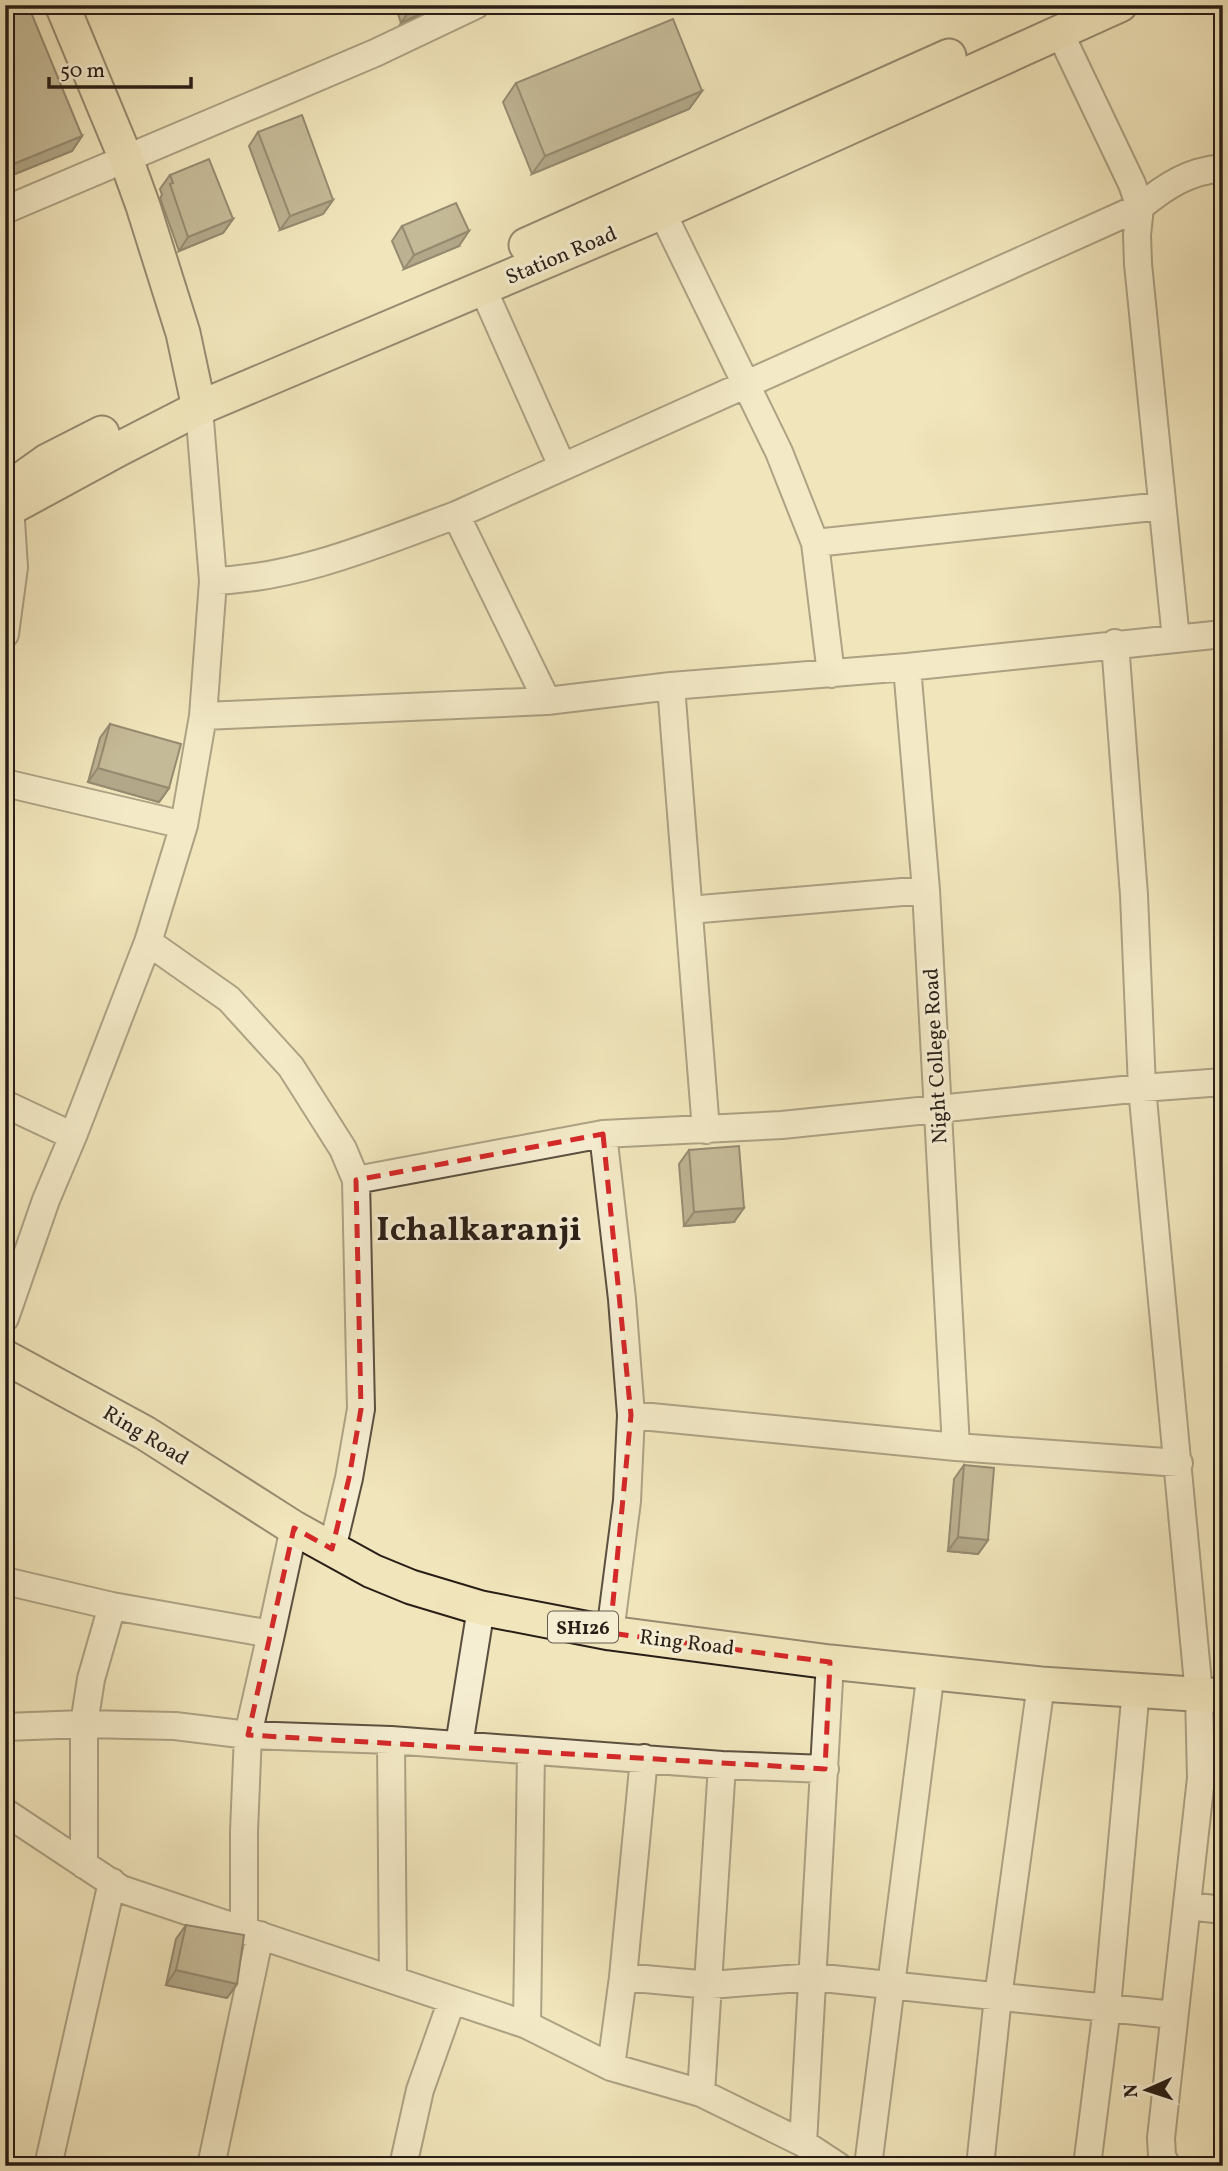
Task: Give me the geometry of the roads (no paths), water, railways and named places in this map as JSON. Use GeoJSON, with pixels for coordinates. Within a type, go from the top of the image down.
{"type":"FeatureCollection","features":[{"type":"Feature","properties":{"kind":"main road"},"geometry":{"type":"LineString","coordinates":[[62,5],[126,159],[183,333],[197,398]]}},
{"type":"Feature","properties":{"kind":"main road","name":"Station Road"},"geometry":{"type":"LineString","coordinates":[[7,500],[121,448],[197,398],[473,269],[940,60],[1064,18],[1120,5]]}},
{"type":"Feature","properties":{"kind":"main road","name":"Station Road"},"geometry":{"type":"LineString","coordinates":[[197,398],[483,289],[662,212],[1064,18]]}},
{"type":"Feature","properties":{"kind":"main road","name":"Ring Road"},"geometry":{"type":"LineString","coordinates":[[5,1357],[145,1433],[294,1528],[372,1571],[411,1587],[481,1608],[610,1633],[830,1662],[1041,1684],[1211,1695]]}},
{"type":"Feature","properties":{"kind":"street"},"geometry":{"type":"LineString","coordinates":[[5,210],[375,53],[476,5]]}},
{"type":"Feature","properties":{"kind":"street"},"geometry":{"type":"LineString","coordinates":[[1064,18],[1140,207],[1138,264],[1176,639]]}},
{"type":"Feature","properties":{"kind":"street"},"geometry":{"type":"LineString","coordinates":[[213,581],[240,580],[322,564],[456,515],[1140,207],[1168,184],[1187,176],[1223,168]]}},
{"type":"Feature","properties":{"kind":"street"},"geometry":{"type":"LineString","coordinates":[[662,212],[779,452],[815,543],[831,674]]}},
{"type":"Feature","properties":{"kind":"street"},"geometry":{"type":"LineString","coordinates":[[483,289],[562,466]]}},
{"type":"Feature","properties":{"kind":"street"},"geometry":{"type":"LineString","coordinates":[[5,1318],[46,1200],[148,942],[184,825],[203,716],[213,581],[197,398]]}},
{"type":"Feature","properties":{"kind":"street"},"geometry":{"type":"LineString","coordinates":[[5,634],[14,567],[7,500]]}},
{"type":"Feature","properties":{"kind":"street"},"geometry":{"type":"LineString","coordinates":[[815,543],[1162,506]]}},
{"type":"Feature","properties":{"kind":"street"},"geometry":{"type":"LineString","coordinates":[[456,515],[547,701]]}},
{"type":"Feature","properties":{"kind":"street"},"geometry":{"type":"LineString","coordinates":[[203,716],[547,701],[671,686],[907,667],[1115,643],[1223,634]]}},
{"type":"Feature","properties":{"kind":"street"},"geometry":{"type":"LineString","coordinates":[[1115,643],[1134,895],[1142,1088],[1179,1462],[1211,1695],[1161,2138],[1162,2156],[1167,2166]]}},
{"type":"Feature","properties":{"kind":"street","name":"Night College Road"},"geometry":{"type":"LineString","coordinates":[[907,667],[926,890],[956,1447]]}},
{"type":"Feature","properties":{"kind":"street"},"geometry":{"type":"LineString","coordinates":[[671,686],[706,1130]]}},
{"type":"Feature","properties":{"kind":"street"},"geometry":{"type":"LineString","coordinates":[[5,783],[184,825]]}},
{"type":"Feature","properties":{"kind":"street"},"geometry":{"type":"LineString","coordinates":[[689,910],[926,890]]}},
{"type":"Feature","properties":{"kind":"street"},"geometry":{"type":"LineString","coordinates":[[148,942],[229,999],[291,1067],[343,1149],[356,1180],[361,1409],[349,1478],[332,1549]]}},
{"type":"Feature","properties":{"kind":"street"},"geometry":{"type":"LineString","coordinates":[[356,1180],[603,1134],[782,1125],[1223,1082]]}},
{"type":"Feature","properties":{"kind":"street"},"geometry":{"type":"LineString","coordinates":[[5,1104],[73,1136]]}},
{"type":"Feature","properties":{"kind":"street"},"geometry":{"type":"LineString","coordinates":[[603,1134],[622,1299],[631,1415],[627,1501],[610,1633]]}},
{"type":"Feature","properties":{"kind":"street"},"geometry":{"type":"LineString","coordinates":[[631,1415],[956,1447],[1179,1462]]}},
{"type":"Feature","properties":{"kind":"street"},"geometry":{"type":"LineString","coordinates":[[211,2166],[252,1933],[244,1831],[248,1735],[294,1528]]}},
{"type":"Feature","properties":{"kind":"street"},"geometry":{"type":"LineString","coordinates":[[5,1581],[112,1606],[271,1634]]}},
{"type":"Feature","properties":{"kind":"street"},"geometry":{"type":"LineString","coordinates":[[84,1865],[84,1724],[92,1679],[112,1606]]}},
{"type":"Feature","properties":{"kind":"street"},"geometry":{"type":"LineString","coordinates":[[459,1745],[481,1608]]}},
{"type":"Feature","properties":{"kind":"street"},"geometry":{"type":"LineString","coordinates":[[803,2143],[830,1662]]}},
{"type":"Feature","properties":{"kind":"street"},"geometry":{"type":"LineString","coordinates":[[867,2166],[931,1671]]}},
{"type":"Feature","properties":{"kind":"street"},"geometry":{"type":"LineString","coordinates":[[980,2166],[998,1997],[1041,1684]]}},
{"type":"Feature","properties":{"kind":"street"},"geometry":{"type":"LineString","coordinates":[[1087,2166],[1107,2007],[1136,1689]]}},
{"type":"Feature","properties":{"kind":"street"},"geometry":{"type":"LineString","coordinates":[[5,1727],[84,1724],[175,1726],[248,1735],[391,1740],[722,1765],[825,1769]]}},
{"type":"Feature","properties":{"kind":"street"},"geometry":{"type":"LineString","coordinates":[[391,1740],[393,1980]]}},
{"type":"Feature","properties":{"kind":"street"},"geometry":{"type":"LineString","coordinates":[[527,2025],[531,1751]]}},
{"type":"Feature","properties":{"kind":"street"},"geometry":{"type":"LineString","coordinates":[[611,2067],[644,1758]]}},
{"type":"Feature","properties":{"kind":"street"},"geometry":{"type":"LineString","coordinates":[[701,2093],[722,1765]]}},
{"type":"Feature","properties":{"kind":"street"},"geometry":{"type":"LineString","coordinates":[[5,1812],[121,1889],[527,2025],[611,2067],[701,2093],[803,2143],[838,2166]]}},
{"type":"Feature","properties":{"kind":"street"},"geometry":{"type":"LineString","coordinates":[[48,2166],[112,1882]]}},
{"type":"Feature","properties":{"kind":"street"},"geometry":{"type":"LineString","coordinates":[[1188,1906],[1223,1910]]}},
{"type":"Feature","properties":{"kind":"street"},"geometry":{"type":"LineString","coordinates":[[622,1977],[710,1985],[813,1977],[1174,2015]]}},
{"type":"Feature","properties":{"kind":"street"},"geometry":{"type":"LineString","coordinates":[[403,2166],[421,2090],[452,2000]]}},
{"type":"Feature","properties":{"kind":"district","name":"Ichalkaranji"},"geometry":{"type":"Point","coordinates":[479,1228]}}]}
